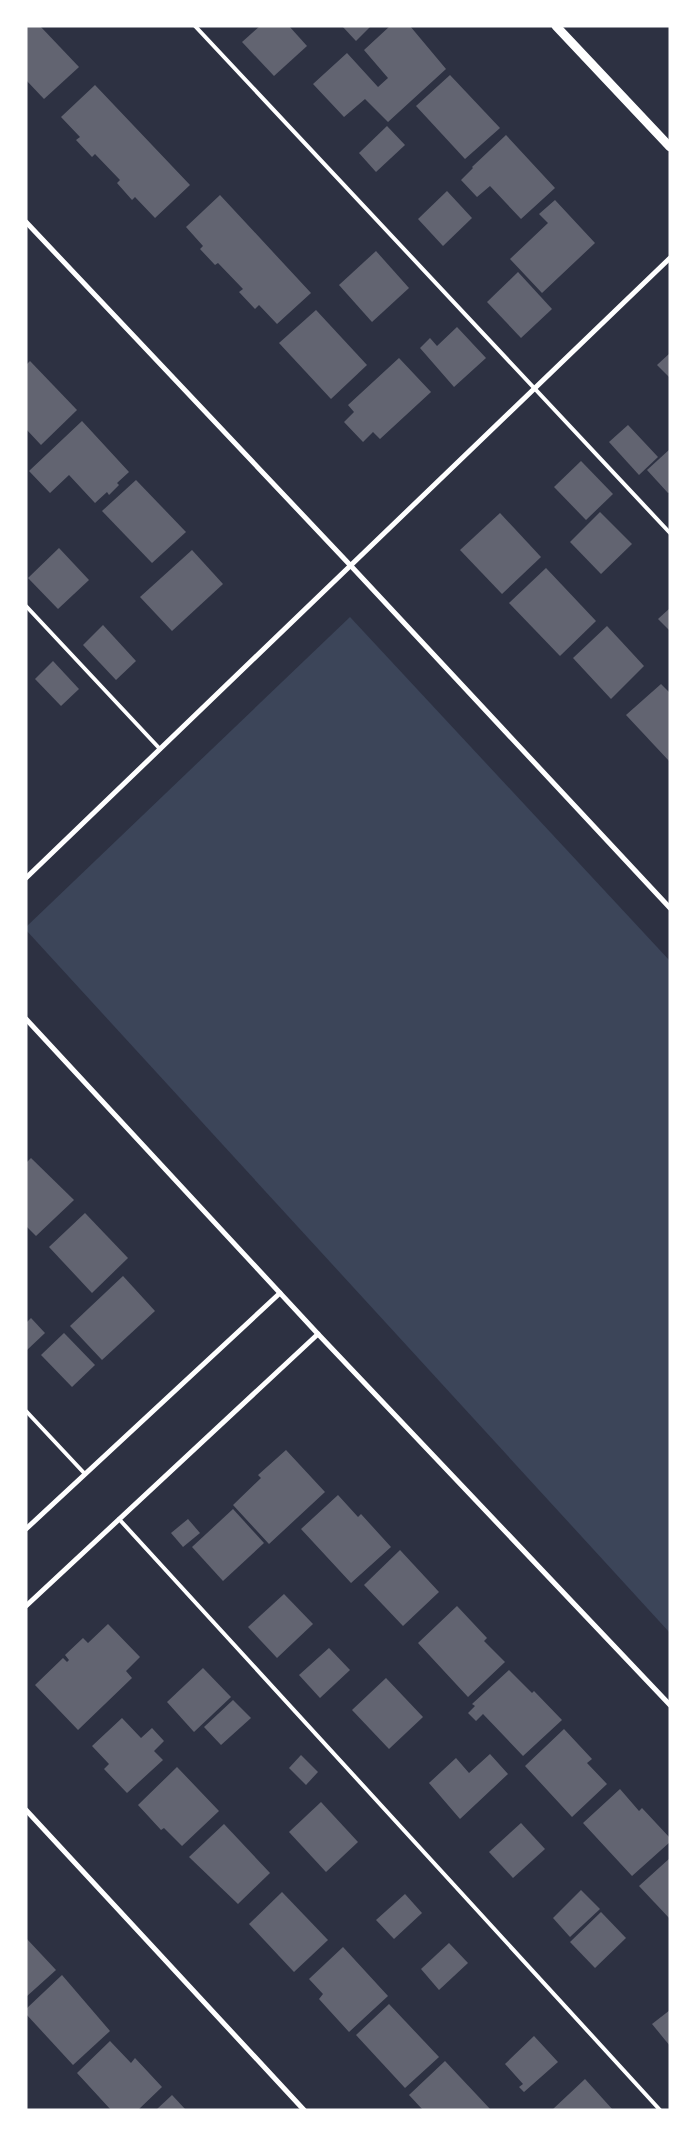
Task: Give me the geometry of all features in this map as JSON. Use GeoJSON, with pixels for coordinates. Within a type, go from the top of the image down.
{"type":"FeatureCollection","features":[{"type":"Feature","properties":{"kind":"street"},"geometry":{"type":"LineString","coordinates":[[556,26],[670,147]]}},
{"type":"Feature","properties":{"kind":"street"},"geometry":{"type":"LineString","coordinates":[[26,222],[352,566],[670,908]]}},
{"type":"Feature","properties":{"kind":"street"},"geometry":{"type":"LineString","coordinates":[[26,878],[670,258]]}},
{"type":"Feature","properties":{"kind":"street"},"geometry":{"type":"LineString","coordinates":[[26,1019],[318,1334],[670,1705]]}},
{"type":"Feature","properties":{"kind":"street"},"geometry":{"type":"LineString","coordinates":[[26,1529],[280,1293]]}},
{"type":"Feature","properties":{"kind":"street"},"geometry":{"type":"LineString","coordinates":[[26,1606],[318,1334]]}},
{"type":"Feature","properties":{"kind":"street"},"geometry":{"type":"LineString","coordinates":[[26,1810],[304,2110]]}},
{"type":"Feature","properties":{"kind":"lane"},"geometry":{"type":"LineString","coordinates":[[195,26],[533,389],[670,533]]}},
{"type":"Feature","properties":{"kind":"lane"},"geometry":{"type":"LineString","coordinates":[[26,606],[160,749]]}},
{"type":"Feature","properties":{"kind":"lane"},"geometry":{"type":"LineString","coordinates":[[26,1411],[85,1474]]}},
{"type":"Feature","properties":{"kind":"lane"},"geometry":{"type":"LineString","coordinates":[[119,1519],[660,2110]]}},
{"type":"Feature","properties":{"kind":"shaded area"},"geometry":{"type":"Polygon","coordinates":[[[350,617],[670,961],[670,1633],[26,930],[26,927],[350,617]]]}},
{"type":"Feature","properties":{"kind":"building"},"geometry":{"type":"Polygon","coordinates":[[[26,26],[40,26],[79,67],[44,99],[26,80],[26,26]]]}},
{"type":"Feature","properties":{"kind":"building"},"geometry":{"type":"Polygon","coordinates":[[[260,26],[289,26],[307,46],[274,76],[242,42],[260,26]]]}},
{"type":"Feature","properties":{"kind":"building"},"geometry":{"type":"Polygon","coordinates":[[[342,26],[371,26],[356,41],[342,26]]]}},
{"type":"Feature","properties":{"kind":"building"},"geometry":{"type":"Polygon","coordinates":[[[390,26],[410,26],[446,69],[388,122],[365,99],[344,117],[313,84],[347,53],[378,87],[388,78],[364,50],[390,26]]]}},
{"type":"Feature","properties":{"kind":"building"},"geometry":{"type":"Polygon","coordinates":[[[450,75],[500,128],[465,159],[416,106],[450,75]]]}},
{"type":"Feature","properties":{"kind":"building"},"geometry":{"type":"Polygon","coordinates":[[[95,85],[190,185],[155,218],[135,197],[132,200],[117,183],[120,180],[95,154],[92,157],[76,140],[80,137],[61,117],[95,85]]]}},
{"type":"Feature","properties":{"kind":"building"},"geometry":{"type":"Polygon","coordinates":[[[387,126],[405,145],[376,172],[359,153],[387,126]]]}},
{"type":"Feature","properties":{"kind":"building"},"geometry":{"type":"Polygon","coordinates":[[[506,135],[555,188],[521,219],[490,186],[477,197],[461,180],[506,135]]]}},
{"type":"Feature","properties":{"kind":"building"},"geometry":{"type":"Polygon","coordinates":[[[447,191],[472,218],[443,246],[418,219],[447,191]]]}},
{"type":"Feature","properties":{"kind":"building"},"geometry":{"type":"Polygon","coordinates":[[[220,195],[311,293],[277,324],[259,305],[255,309],[239,292],[243,289],[218,263],[215,265],[200,249],[203,246],[186,227],[220,195]]]}},
{"type":"Feature","properties":{"kind":"building"},"geometry":{"type":"Polygon","coordinates":[[[555,200],[595,243],[542,293],[510,259],[548,223],[539,214],[555,200]]]}},
{"type":"Feature","properties":{"kind":"building"},"geometry":{"type":"Polygon","coordinates":[[[376,251],[409,288],[372,322],[339,285],[376,251]]]}},
{"type":"Feature","properties":{"kind":"building"},"geometry":{"type":"Polygon","coordinates":[[[518,272],[552,309],[521,338],[487,302],[518,272]]]}},
{"type":"Feature","properties":{"kind":"building"},"geometry":{"type":"Polygon","coordinates":[[[316,310],[367,365],[331,399],[279,343],[316,310]]]}},
{"type":"Feature","properties":{"kind":"building"},"geometry":{"type":"Polygon","coordinates":[[[457,327],[486,358],[454,387],[420,348],[430,338],[437,346],[457,327]]]}},
{"type":"Feature","properties":{"kind":"building"},"geometry":{"type":"Polygon","coordinates":[[[670,353],[670,378],[657,365],[670,353]]]}},
{"type":"Feature","properties":{"kind":"building"},"geometry":{"type":"Polygon","coordinates":[[[399,358],[431,392],[380,439],[373,432],[363,442],[344,422],[354,412],[348,405],[399,358]]]}},
{"type":"Feature","properties":{"kind":"building"},"geometry":{"type":"Polygon","coordinates":[[[30,361],[77,410],[41,445],[26,429],[26,365],[30,361]]]}},
{"type":"Feature","properties":{"kind":"building"},"geometry":{"type":"Polygon","coordinates":[[[82,421],[129,472],[117,483],[119,485],[109,495],[107,492],[95,503],[69,475],[50,493],[29,471],[82,421]]]}},
{"type":"Feature","properties":{"kind":"building"},"geometry":{"type":"Polygon","coordinates":[[[628,425],[658,457],[639,475],[609,442],[628,425]]]}},
{"type":"Feature","properties":{"kind":"building"},"geometry":{"type":"Polygon","coordinates":[[[670,449],[670,492],[668,493],[647,470],[670,449]]]}},
{"type":"Feature","properties":{"kind":"building"},"geometry":{"type":"Polygon","coordinates":[[[581,461],[613,494],[586,520],[554,487],[581,461]]]}},
{"type":"Feature","properties":{"kind":"building"},"geometry":{"type":"Polygon","coordinates":[[[136,480],[186,532],[152,563],[102,511],[136,480]]]}},
{"type":"Feature","properties":{"kind":"building"},"geometry":{"type":"Polygon","coordinates":[[[600,512],[632,544],[601,574],[570,542],[600,512]]]}},
{"type":"Feature","properties":{"kind":"building"},"geometry":{"type":"Polygon","coordinates":[[[500,513],[541,557],[502,594],[460,550],[500,513]]]}},
{"type":"Feature","properties":{"kind":"building"},"geometry":{"type":"Polygon","coordinates":[[[59,548],[89,580],[58,609],[28,578],[59,548]]]}},
{"type":"Feature","properties":{"kind":"building"},"geometry":{"type":"Polygon","coordinates":[[[192,550],[223,584],[172,631],[140,597],[192,550]]]}},
{"type":"Feature","properties":{"kind":"building"},"geometry":{"type":"Polygon","coordinates":[[[546,568],[596,621],[560,656],[509,603],[546,568]]]}},
{"type":"Feature","properties":{"kind":"building"},"geometry":{"type":"Polygon","coordinates":[[[670,608],[670,631],[658,619],[670,608]]]}},
{"type":"Feature","properties":{"kind":"building"},"geometry":{"type":"Polygon","coordinates":[[[103,625],[136,661],[116,680],[83,645],[103,625]]]}},
{"type":"Feature","properties":{"kind":"building"},"geometry":{"type":"Polygon","coordinates":[[[607,626],[644,666],[611,699],[573,658],[607,626]]]}},
{"type":"Feature","properties":{"kind":"building"},"geometry":{"type":"Polygon","coordinates":[[[53,661],[79,689],[61,706],[35,679],[53,661]]]}},
{"type":"Feature","properties":{"kind":"building"},"geometry":{"type":"Polygon","coordinates":[[[661,684],[670,693],[670,762],[626,715],[661,684]]]}},
{"type":"Feature","properties":{"kind":"building"},"geometry":{"type":"Polygon","coordinates":[[[31,1158],[74,1200],[36,1236],[26,1226],[26,1163],[31,1158]]]}},
{"type":"Feature","properties":{"kind":"building"},"geometry":{"type":"Polygon","coordinates":[[[85,1213],[128,1258],[92,1293],[49,1247],[85,1213]]]}},
{"type":"Feature","properties":{"kind":"building"},"geometry":{"type":"Polygon","coordinates":[[[123,1276],[155,1311],[102,1360],[70,1326],[123,1276]]]}},
{"type":"Feature","properties":{"kind":"building"},"geometry":{"type":"Polygon","coordinates":[[[31,1318],[45,1333],[26,1351],[26,1323],[31,1318]]]}},
{"type":"Feature","properties":{"kind":"building"},"geometry":{"type":"Polygon","coordinates":[[[64,1333],[95,1365],[72,1387],[41,1355],[64,1333]]]}},
{"type":"Feature","properties":{"kind":"building"},"geometry":{"type":"Polygon","coordinates":[[[286,1450],[325,1492],[269,1544],[233,1505],[261,1478],[258,1475],[286,1450]]]}},
{"type":"Feature","properties":{"kind":"building"},"geometry":{"type":"Polygon","coordinates":[[[338,1495],[358,1517],[361,1514],[391,1547],[351,1583],[301,1529],[338,1495]]]}},
{"type":"Feature","properties":{"kind":"building"},"geometry":{"type":"Polygon","coordinates":[[[233,1509],[264,1543],[223,1581],[192,1547],[233,1509]]]}},
{"type":"Feature","properties":{"kind":"building"},"geometry":{"type":"Polygon","coordinates":[[[188,1519],[200,1533],[183,1547],[171,1533],[188,1519]]]}},
{"type":"Feature","properties":{"kind":"building"},"geometry":{"type":"Polygon","coordinates":[[[400,1550],[439,1592],[403,1626],[364,1585],[400,1550]]]}},
{"type":"Feature","properties":{"kind":"building"},"geometry":{"type":"Polygon","coordinates":[[[284,1594],[313,1624],[277,1658],[248,1627],[284,1594]]]}},
{"type":"Feature","properties":{"kind":"building"},"geometry":{"type":"Polygon","coordinates":[[[457,1606],[487,1638],[484,1641],[505,1662],[468,1697],[418,1643],[457,1606]]]}},
{"type":"Feature","properties":{"kind":"building"},"geometry":{"type":"Polygon","coordinates":[[[108,1624],[140,1657],[126,1671],[132,1678],[78,1730],[35,1685],[63,1658],[67,1662],[69,1660],[65,1655],[83,1638],[88,1643],[108,1624]]]}},
{"type":"Feature","properties":{"kind":"building"},"geometry":{"type":"Polygon","coordinates":[[[329,1648],[350,1670],[320,1698],[299,1675],[329,1648]]]}},
{"type":"Feature","properties":{"kind":"building"},"geometry":{"type":"Polygon","coordinates":[[[203,1668],[231,1697],[194,1732],[167,1702],[203,1668]]]}},
{"type":"Feature","properties":{"kind":"building"},"geometry":{"type":"Polygon","coordinates":[[[509,1670],[532,1693],[534,1691],[562,1720],[523,1756],[483,1714],[476,1721],[468,1713],[475,1706],[472,1704],[509,1670]]]}},
{"type":"Feature","properties":{"kind":"building"},"geometry":{"type":"Polygon","coordinates":[[[386,1678],[423,1717],[389,1749],[352,1710],[386,1678]]]}},
{"type":"Feature","properties":{"kind":"building"},"geometry":{"type":"Polygon","coordinates":[[[233,1700],[251,1718],[221,1745],[204,1727],[233,1700]]]}},
{"type":"Feature","properties":{"kind":"building"},"geometry":{"type":"Polygon","coordinates":[[[122,1718],[141,1738],[152,1728],[164,1741],[154,1751],[163,1760],[127,1793],[104,1769],[109,1764],[92,1746],[122,1718]]]}},
{"type":"Feature","properties":{"kind":"building"},"geometry":{"type":"Polygon","coordinates":[[[564,1729],[592,1759],[587,1763],[607,1784],[572,1817],[525,1766],[564,1729]]]}},
{"type":"Feature","properties":{"kind":"building"},"geometry":{"type":"Polygon","coordinates":[[[490,1754],[508,1774],[460,1819],[429,1783],[456,1758],[469,1773],[490,1754]]]}},
{"type":"Feature","properties":{"kind":"building"},"geometry":{"type":"Polygon","coordinates":[[[301,1755],[318,1772],[306,1785],[289,1768],[301,1755]]]}},
{"type":"Feature","properties":{"kind":"building"},"geometry":{"type":"Polygon","coordinates":[[[177,1767],[219,1811],[182,1846],[164,1828],[161,1830],[138,1805],[177,1767]]]}},
{"type":"Feature","properties":{"kind":"building"},"geometry":{"type":"Polygon","coordinates":[[[620,1789],[639,1811],[642,1808],[670,1838],[670,1842],[632,1876],[583,1823],[620,1789]]]}},
{"type":"Feature","properties":{"kind":"building"},"geometry":{"type":"Polygon","coordinates":[[[321,1802],[358,1842],[326,1872],[289,1832],[321,1802]]]}},
{"type":"Feature","properties":{"kind":"building"},"geometry":{"type":"Polygon","coordinates":[[[521,1823],[545,1849],[513,1878],[489,1852],[521,1823]]]}},
{"type":"Feature","properties":{"kind":"building"},"geometry":{"type":"Polygon","coordinates":[[[224,1824],[270,1873],[238,1904],[189,1857],[224,1824]]]}},
{"type":"Feature","properties":{"kind":"building"},"geometry":{"type":"Polygon","coordinates":[[[670,1858],[670,1919],[639,1886],[670,1858]]]}},
{"type":"Feature","properties":{"kind":"building"},"geometry":{"type":"Polygon","coordinates":[[[581,1890],[600,1909],[570,1937],[553,1918],[581,1890]]]}},
{"type":"Feature","properties":{"kind":"building"},"geometry":{"type":"Polygon","coordinates":[[[282,1892],[328,1940],[294,1972],[249,1924],[282,1892]]]}},
{"type":"Feature","properties":{"kind":"building"},"geometry":{"type":"Polygon","coordinates":[[[405,1894],[422,1913],[394,1939],[376,1920],[405,1894]]]}},
{"type":"Feature","properties":{"kind":"building"},"geometry":{"type":"Polygon","coordinates":[[[601,1912],[626,1938],[595,1968],[570,1942],[601,1912]]]}},
{"type":"Feature","properties":{"kind":"building"},"geometry":{"type":"Polygon","coordinates":[[[26,1938],[56,1970],[26,1997],[26,1938]]]}},
{"type":"Feature","properties":{"kind":"building"},"geometry":{"type":"Polygon","coordinates":[[[449,1943],[468,1963],[439,1990],[421,1969],[449,1943]]]}},
{"type":"Feature","properties":{"kind":"building"},"geometry":{"type":"Polygon","coordinates":[[[343,1947],[388,1996],[349,2032],[319,1999],[323,1994],[309,1979],[343,1947]]]}},
{"type":"Feature","properties":{"kind":"building"},"geometry":{"type":"Polygon","coordinates":[[[62,1975],[110,2031],[73,2065],[26,2014],[26,2009],[62,1975]]]}},
{"type":"Feature","properties":{"kind":"building"},"geometry":{"type":"Polygon","coordinates":[[[389,2004],[439,2057],[405,2088],[356,2035],[389,2004]]]}},
{"type":"Feature","properties":{"kind":"building"},"geometry":{"type":"Polygon","coordinates":[[[670,2010],[670,2046],[652,2024],[670,2010]]]}},
{"type":"Feature","properties":{"kind":"building"},"geometry":{"type":"Polygon","coordinates":[[[534,2036],[558,2062],[524,2092],[519,2087],[523,2084],[505,2064],[534,2036]]]}},
{"type":"Feature","properties":{"kind":"building"},"geometry":{"type":"Polygon","coordinates":[[[110,2041],[131,2063],[135,2058],[162,2087],[138,2110],[111,2110],[77,2073],[110,2041]]]}},
{"type":"Feature","properties":{"kind":"building"},"geometry":{"type":"Polygon","coordinates":[[[445,2061],[491,2110],[423,2110],[409,2095],[445,2061]]]}},
{"type":"Feature","properties":{"kind":"building"},"geometry":{"type":"Polygon","coordinates":[[[585,2079],[613,2110],[552,2110],[585,2079]]]}},
{"type":"Feature","properties":{"kind":"building"},"geometry":{"type":"Polygon","coordinates":[[[172,2095],[186,2110],[156,2110],[172,2095]]]}}]}
